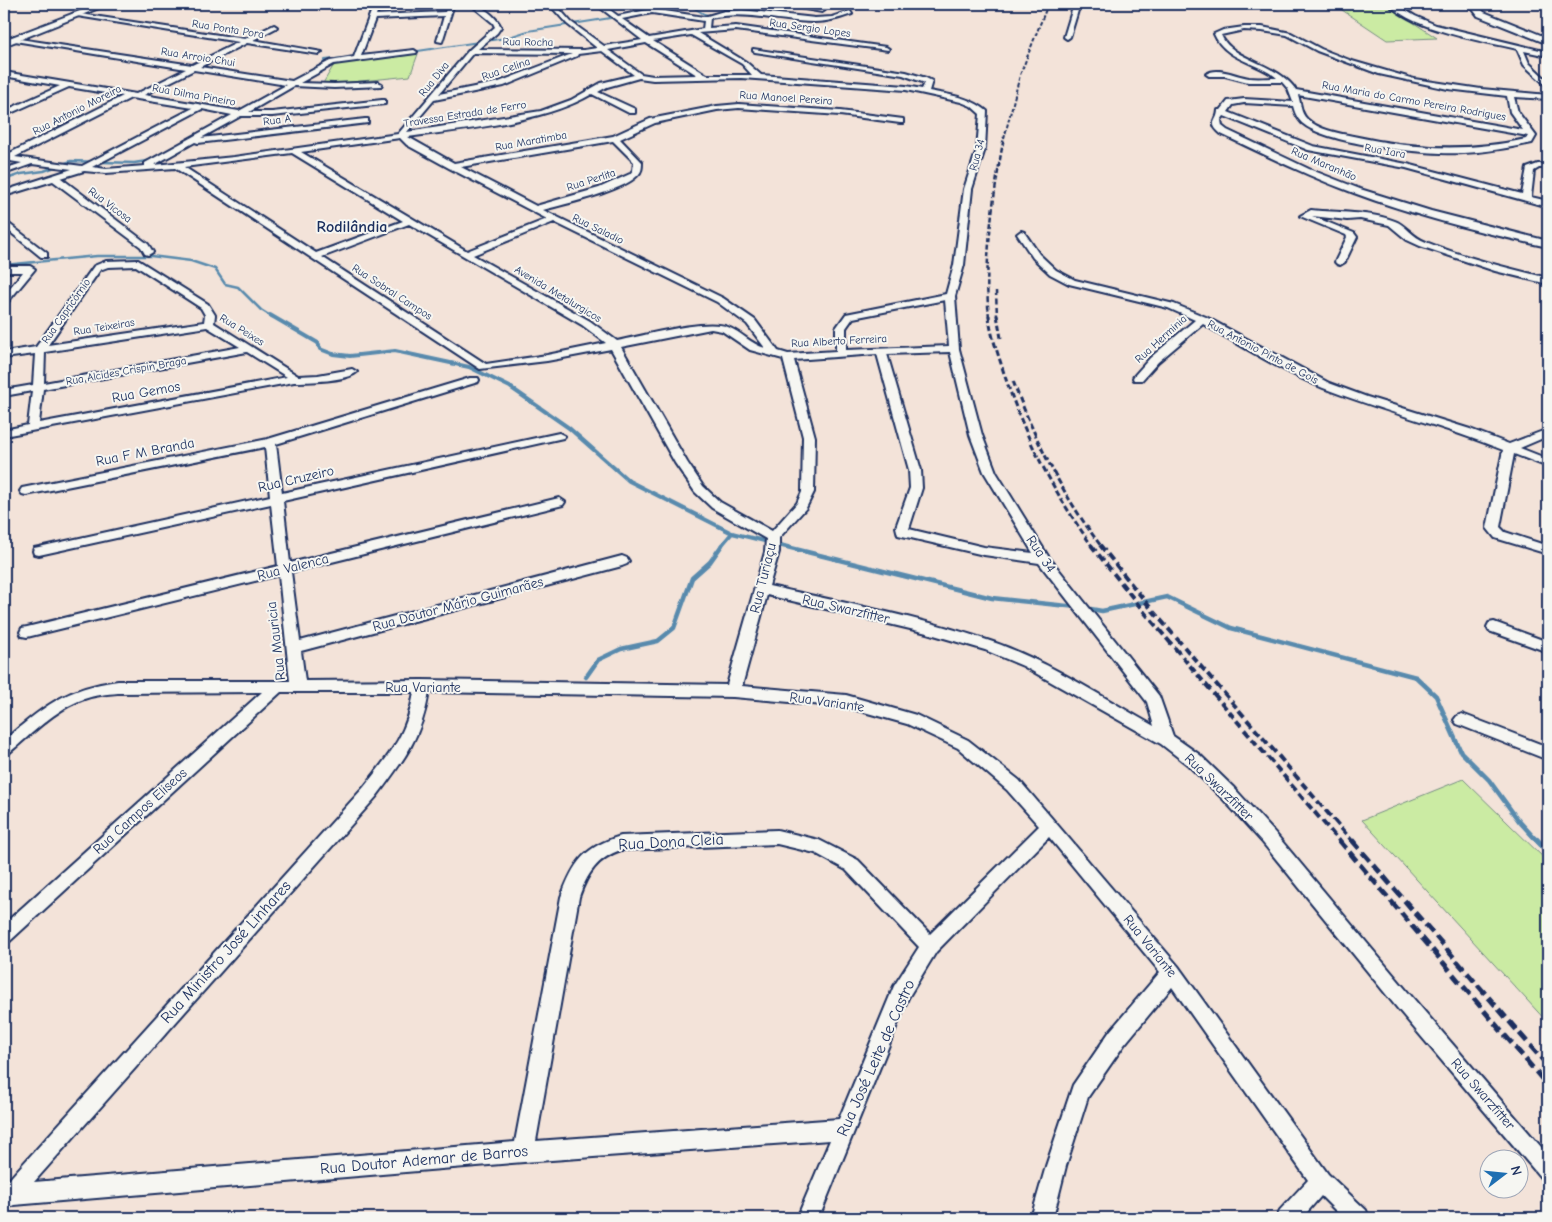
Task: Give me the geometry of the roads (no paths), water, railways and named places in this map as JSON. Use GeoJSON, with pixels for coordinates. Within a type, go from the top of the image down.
{"type":"FeatureCollection","features":[{"type":"Feature","properties":{"kind":"main road"},"geometry":{"type":"LineString","coordinates":[[4,43],[105,4]]}},
{"type":"Feature","properties":{"kind":"main road"},"geometry":{"type":"LineString","coordinates":[[1474,4],[1481,14],[1548,41]]}},
{"type":"Feature","properties":{"kind":"street"},"geometry":{"type":"LineString","coordinates":[[357,59],[377,4]]}},
{"type":"Feature","properties":{"kind":"street"},"geometry":{"type":"LineString","coordinates":[[440,41],[451,4]]}},
{"type":"Feature","properties":{"kind":"street","name":"Rua Diva"},"geometry":{"type":"LineString","coordinates":[[401,135],[471,51],[498,27],[496,22],[473,4]]}},
{"type":"Feature","properties":{"kind":"street"},"geometry":{"type":"LineString","coordinates":[[552,4],[571,25],[640,76]]}},
{"type":"Feature","properties":{"kind":"street"},"geometry":{"type":"LineString","coordinates":[[780,4],[850,13]]}},
{"type":"Feature","properties":{"kind":"street"},"geometry":{"type":"LineString","coordinates":[[848,4],[853,10],[850,13]]}},
{"type":"Feature","properties":{"kind":"street"},"geometry":{"type":"LineString","coordinates":[[1067,37],[1077,4]]}},
{"type":"Feature","properties":{"kind":"street"},"geometry":{"type":"LineString","coordinates":[[1391,4],[1423,24],[1520,49],[1548,54]]}},
{"type":"Feature","properties":{"kind":"street"},"geometry":{"type":"LineString","coordinates":[[600,6],[648,41],[704,76]]}},
{"type":"Feature","properties":{"kind":"street"},"geometry":{"type":"LineString","coordinates":[[616,17],[652,11],[706,18],[712,14],[750,8],[797,17],[828,18],[850,13]]}},
{"type":"Feature","properties":{"kind":"street"},"geometry":{"type":"LineString","coordinates":[[372,17],[449,14]]}},
{"type":"Feature","properties":{"kind":"street","name":"Rua Ponta Pora"},"geometry":{"type":"LineString","coordinates":[[74,15],[319,52]]}},
{"type":"Feature","properties":{"kind":"street"},"geometry":{"type":"LineString","coordinates":[[797,17],[755,50],[904,73],[924,79],[929,83],[925,91]]}},
{"type":"Feature","properties":{"kind":"street"},"geometry":{"type":"LineString","coordinates":[[706,18],[706,30]]}},
{"type":"Feature","properties":{"kind":"street","name":"Rua Antonio Moreira"},"geometry":{"type":"LineString","coordinates":[[5,158],[274,28]]}},
{"type":"Feature","properties":{"kind":"street","name":"Rua Sergio Lopes"},"geometry":{"type":"LineString","coordinates":[[584,52],[691,32],[736,28],[886,49]]}},
{"type":"Feature","properties":{"kind":"street"},"geometry":{"type":"LineString","coordinates":[[1510,94],[1514,112],[1532,139],[1529,141],[1452,152],[1414,150],[1360,140],[1316,128],[1300,117],[1294,92],[1284,80],[1273,72],[1224,47],[1218,40],[1217,34],[1242,28],[1289,34],[1317,50],[1359,67],[1386,75],[1510,94],[1548,97]]}},
{"type":"Feature","properties":{"kind":"street"},"geometry":{"type":"LineString","coordinates":[[691,32],[744,63],[760,78]]}},
{"type":"Feature","properties":{"kind":"street","name":"Rua Arroio Chui"},"geometry":{"type":"LineString","coordinates":[[15,39],[293,84],[334,86],[378,84]]}},
{"type":"Feature","properties":{"kind":"street"},"geometry":{"type":"LineString","coordinates":[[1520,49],[1526,64],[1548,85]]}},
{"type":"Feature","properties":{"kind":"street","name":"Rua Rocha"},"geometry":{"type":"LineString","coordinates":[[471,51],[584,52]]}},
{"type":"Feature","properties":{"kind":"street"},"geometry":{"type":"LineString","coordinates":[[141,169],[332,62],[414,52]]}},
{"type":"Feature","properties":{"kind":"street","name":"Rua Celina"},"geometry":{"type":"LineString","coordinates":[[432,98],[501,84],[584,52]]}},
{"type":"Feature","properties":{"kind":"street","name":"Rua Dilma Pineiro"},"geometry":{"type":"LineString","coordinates":[[4,74],[239,114],[272,114],[382,102]]}},
{"type":"Feature","properties":{"kind":"street"},"geometry":{"type":"LineString","coordinates":[[1210,74],[1225,74],[1248,80],[1284,80]]}},
{"type":"Feature","properties":{"kind":"street","name":"Travessa Estrada de Ferro"},"geometry":{"type":"LineString","coordinates":[[5,158],[106,170],[141,169],[294,151],[542,113],[574,102],[591,91],[604,86],[640,76],[653,78],[741,76],[925,91]]}},
{"type":"Feature","properties":{"kind":"street"},"geometry":{"type":"LineString","coordinates":[[4,114],[67,85]]}},
{"type":"Feature","properties":{"kind":"street"},"geometry":{"type":"LineString","coordinates":[[591,91],[632,111]]}},
{"type":"Feature","properties":{"kind":"street","name":"Rua 34"},"geometry":{"type":"LineString","coordinates":[[925,91],[974,104],[980,108],[985,118],[981,149],[968,189],[959,265],[950,296],[954,349],[976,434],[990,472],[1043,559],[1154,700],[1166,740]]}},
{"type":"Feature","properties":{"kind":"street","name":"Rua Maria do Carmo Pereira Rodrigues"},"geometry":{"type":"LineString","coordinates":[[1294,92],[1529,133]]}},
{"type":"Feature","properties":{"kind":"street"},"geometry":{"type":"LineString","coordinates":[[1221,112],[1231,103],[1237,102],[1297,104]]}},
{"type":"Feature","properties":{"kind":"street"},"geometry":{"type":"LineString","coordinates":[[4,194],[87,167],[201,107]]}},
{"type":"Feature","properties":{"kind":"street","name":"Rua Manoel Pereira"},"geometry":{"type":"LineString","coordinates":[[615,138],[652,121],[727,107],[840,113],[900,121]]}},
{"type":"Feature","properties":{"kind":"street","name":"Rua Iara"},"geometry":{"type":"LineString","coordinates":[[1221,112],[1311,148],[1407,166],[1548,204]]}},
{"type":"Feature","properties":{"kind":"street","name":"Rua Maranhão"},"geometry":{"type":"LineString","coordinates":[[1221,112],[1217,120],[1218,127],[1224,132],[1316,175],[1403,206],[1548,244]]}},
{"type":"Feature","properties":{"kind":"street","name":"Rua A"},"geometry":{"type":"LineString","coordinates":[[192,142],[365,121]]}},
{"type":"Feature","properties":{"kind":"street","name":"Rua Saladio"},"geometry":{"type":"LineString","coordinates":[[401,135],[410,143],[452,166],[726,304],[751,322],[774,353]]}},
{"type":"Feature","properties":{"kind":"street","name":"Rua Maratimba"},"geometry":{"type":"LineString","coordinates":[[452,166],[615,138]]}},
{"type":"Feature","properties":{"kind":"street","name":"Rua Perlita"},"geometry":{"type":"LineString","coordinates":[[535,209],[618,184],[632,177],[638,169],[638,162],[615,138]]}},
{"type":"Feature","properties":{"kind":"street","name":"Avenida Metalurgicos"},"geometry":{"type":"LineString","coordinates":[[294,151],[466,255],[586,324],[614,344],[681,463],[699,489],[716,505],[773,543]]}},
{"type":"Feature","properties":{"kind":"street"},"geometry":{"type":"LineString","coordinates":[[4,172],[35,162]]}},
{"type":"Feature","properties":{"kind":"street","name":"Rua Sobral Campos"},"geometry":{"type":"LineString","coordinates":[[176,165],[484,367],[540,360],[614,344]]}},
{"type":"Feature","properties":{"kind":"street"},"geometry":{"type":"LineString","coordinates":[[1526,199],[1530,170],[1538,166],[1548,166]]}},
{"type":"Feature","properties":{"kind":"street","name":"Rua Vicosa"},"geometry":{"type":"LineString","coordinates":[[55,178],[145,246],[148,252]]}},
{"type":"Feature","properties":{"kind":"street"},"geometry":{"type":"LineString","coordinates":[[1340,262],[1352,237],[1350,233],[1304,216],[1311,213],[1347,217],[1360,216],[1392,224],[1399,227],[1410,238],[1423,244],[1498,269],[1548,281]]}},
{"type":"Feature","properties":{"kind":"street"},"geometry":{"type":"LineString","coordinates":[[466,255],[554,219]]}},
{"type":"Feature","properties":{"kind":"street"},"geometry":{"type":"LineString","coordinates":[[315,256],[410,221]]}},
{"type":"Feature","properties":{"kind":"street"},"geometry":{"type":"LineString","coordinates":[[4,223],[44,255]]}},
{"type":"Feature","properties":{"kind":"street","name":"Rua Antonio Pinto de Gois"},"geometry":{"type":"LineString","coordinates":[[1021,234],[1036,256],[1052,272],[1072,282],[1162,303],[1202,319],[1325,385],[1362,399],[1466,431],[1548,463]]}},
{"type":"Feature","properties":{"kind":"street","name":"Rua Peixes"},"geometry":{"type":"LineString","coordinates":[[138,263],[205,306],[210,315],[209,324],[293,376],[294,379]]}},
{"type":"Feature","properties":{"kind":"street","name":"Rua Capricórnio"},"geometry":{"type":"LineString","coordinates":[[33,428],[40,349],[97,268],[106,264],[138,263]]}},
{"type":"Feature","properties":{"kind":"street"},"geometry":{"type":"LineString","coordinates":[[4,269],[30,269],[4,301]]}},
{"type":"Feature","properties":{"kind":"street"},"geometry":{"type":"LineString","coordinates":[[841,353],[839,327],[850,316],[950,296]]}},
{"type":"Feature","properties":{"kind":"street","name":"Rua Herminia"},"geometry":{"type":"LineString","coordinates":[[1138,378],[1154,360],[1202,319]]}},
{"type":"Feature","properties":{"kind":"street","name":"Rua Teixeiras"},"geometry":{"type":"LineString","coordinates":[[4,355],[209,324]]}},
{"type":"Feature","properties":{"kind":"street","name":"Rua Alberto Ferreira"},"geometry":{"type":"LineString","coordinates":[[614,344],[711,326],[725,329],[754,348],[788,358],[841,353],[954,349]]}},
{"type":"Feature","properties":{"kind":"street","name":"Rua Alcides Crispin Braga"},"geometry":{"type":"LineString","coordinates":[[4,392],[248,349]]}},
{"type":"Feature","properties":{"kind":"street"},"geometry":{"type":"LineString","coordinates":[[881,351],[915,470],[916,488],[902,527],[903,532],[927,540],[984,551],[1043,559]]}},
{"type":"Feature","properties":{"kind":"street","name":"Rua Turiaçu"},"geometry":{"type":"LineString","coordinates":[[733,691],[773,543],[802,504],[808,492],[809,437],[788,358]]}},
{"type":"Feature","properties":{"kind":"street","name":"Rua Gemos"},"geometry":{"type":"LineString","coordinates":[[4,434],[294,379],[318,378],[352,372]]}},
{"type":"Feature","properties":{"kind":"street","name":"Rua F M Branda"},"geometry":{"type":"LineString","coordinates":[[26,491],[270,442],[474,380]]}},
{"type":"Feature","properties":{"kind":"street"},"geometry":{"type":"LineString","coordinates":[[1548,432],[1510,448],[1493,528],[1496,532],[1548,550]]}},
{"type":"Feature","properties":{"kind":"street","name":"Rua Cruzeiro"},"geometry":{"type":"LineString","coordinates":[[38,551],[559,436]]}},
{"type":"Feature","properties":{"kind":"street","name":"Rua Mauricia"},"geometry":{"type":"LineString","coordinates":[[270,442],[298,687]]}},
{"type":"Feature","properties":{"kind":"street","name":"Rua Valenca"},"geometry":{"type":"LineString","coordinates":[[27,632],[559,502]]}},
{"type":"Feature","properties":{"kind":"street","name":"Rua Doutor Mário Guimarães"},"geometry":{"type":"LineString","coordinates":[[293,648],[622,561]]}},
{"type":"Feature","properties":{"kind":"street","name":"Rua Swarzfitter"},"geometry":{"type":"LineString","coordinates":[[762,589],[927,628],[989,646],[1028,662],[1166,740],[1194,760],[1228,793],[1269,838],[1404,1003],[1548,1171]]}},
{"type":"Feature","properties":{"kind":"street"},"geometry":{"type":"LineString","coordinates":[[1494,626],[1548,647]]}},
{"type":"Feature","properties":{"kind":"street","name":"Rua Variante"},"geometry":{"type":"LineString","coordinates":[[4,749],[63,702],[94,690],[118,687],[276,688],[422,686],[733,691],[846,702],[911,718],[963,744],[1013,785],[1172,972],[1321,1181],[1358,1218]]}},
{"type":"Feature","properties":{"kind":"street","name":"Rua Ministro José Linhares"},"geometry":{"type":"LineString","coordinates":[[5,1198],[370,792],[403,749],[418,714],[422,686]]}},
{"type":"Feature","properties":{"kind":"street","name":"Rua Campos Eliseos"},"geometry":{"type":"LineString","coordinates":[[4,935],[276,688]]}},
{"type":"Feature","properties":{"kind":"street"},"geometry":{"type":"LineString","coordinates":[[1462,720],[1548,754]]}},
{"type":"Feature","properties":{"kind":"street","name":"Rua José Leite de Castro"},"geometry":{"type":"LineString","coordinates":[[808,1218],[901,992],[930,946],[1049,826]]}},
{"type":"Feature","properties":{"kind":"street","name":"Rua Dona Cleia"},"geometry":{"type":"LineString","coordinates":[[524,1152],[570,897],[576,880],[592,855],[606,847],[621,843],[777,837],[819,847],[852,865],[930,946]]}},
{"type":"Feature","properties":{"kind":"street"},"geometry":{"type":"LineString","coordinates":[[1042,1218],[1056,1166],[1080,1092],[1117,1038],[1172,972]]}},
{"type":"Feature","properties":{"kind":"street","name":"Rua Doutor Ademar de Barros"},"geometry":{"type":"LineString","coordinates":[[5,1198],[524,1152],[844,1129]]}},
{"type":"Feature","properties":{"kind":"street"},"geometry":{"type":"LineString","coordinates":[[1288,1218],[1321,1181]]}},
{"type":"Feature","properties":{"kind":"waterway"},"geometry":{"type":"LineString","coordinates":[[732,11],[767,4]]}},
{"type":"Feature","properties":{"kind":"waterway"},"geometry":{"type":"LineString","coordinates":[[652,10],[689,5],[704,14],[713,16]]}},
{"type":"Feature","properties":{"kind":"waterway"},"geometry":{"type":"LineString","coordinates":[[411,52],[506,38],[528,31],[617,17]]}},
{"type":"Feature","properties":{"kind":"waterway"},"geometry":{"type":"LineString","coordinates":[[321,68],[325,60],[353,57]]}},
{"type":"Feature","properties":{"kind":"waterway"},"geometry":{"type":"LineString","coordinates":[[4,180],[21,174],[44,171],[71,161],[134,163],[153,160]]}},
{"type":"Feature","properties":{"kind":"waterway"},"geometry":{"type":"LineString","coordinates":[[4,265],[97,256],[151,256],[191,261],[215,269],[225,284],[238,287],[261,310],[272,317]]}},
{"type":"Feature","properties":{"kind":"waterway"},"geometry":{"type":"LineString","coordinates":[[270,315],[318,343],[320,349],[333,354],[350,356],[395,351],[469,367],[510,387],[569,428],[629,481],[732,533]]}},
{"type":"Feature","properties":{"kind":"waterway"},"geometry":{"type":"LineString","coordinates":[[721,546],[732,533]]}},
{"type":"Feature","properties":{"kind":"waterway"},"geometry":{"type":"LineString","coordinates":[[732,533],[784,546]]}},
{"type":"Feature","properties":{"kind":"waterway"},"geometry":{"type":"LineString","coordinates":[[586,677],[598,660],[621,649],[658,641],[674,628],[692,578],[710,562],[722,545]]}},
{"type":"Feature","properties":{"kind":"waterway"},"geometry":{"type":"LineString","coordinates":[[779,545],[992,598],[1077,607]]}},
{"type":"Feature","properties":{"kind":"waterway"},"geometry":{"type":"LineString","coordinates":[[1085,608],[1102,611],[1167,597],[1231,628],[1416,677],[1436,696],[1461,752],[1489,780],[1519,821],[1538,842]]}},
{"type":"Feature","properties":{"kind":"waterway"},"geometry":{"type":"LineString","coordinates":[[1537,840],[1548,852]]}},
{"type":"Feature","properties":{"kind":"railway"},"geometry":{"type":"LineString","coordinates":[[1004,139],[1020,75],[1048,4]]}},
{"type":"Feature","properties":{"kind":"railway"},"geometry":{"type":"LineString","coordinates":[[989,317],[988,251],[993,203],[1004,137]]}},
{"type":"Feature","properties":{"kind":"railway"},"geometry":{"type":"LineString","coordinates":[[996,291],[997,317]]}},
{"type":"Feature","properties":{"kind":"railway"},"geometry":{"type":"LineString","coordinates":[[989,315],[992,335],[1019,415],[1051,482],[1092,546]]}},
{"type":"Feature","properties":{"kind":"railway"},"geometry":{"type":"LineString","coordinates":[[997,315],[1001,338]]}},
{"type":"Feature","properties":{"kind":"railway"},"geometry":{"type":"LineString","coordinates":[[1013,381],[1040,446],[1051,467],[1074,507],[1101,546]]}},
{"type":"Feature","properties":{"kind":"railway"},"geometry":{"type":"LineString","coordinates":[[1091,545],[1145,613],[1340,842]]}},
{"type":"Feature","properties":{"kind":"railway"},"geometry":{"type":"LineString","coordinates":[[1100,545],[1153,611],[1353,842]]}},
{"type":"Feature","properties":{"kind":"railway"},"geometry":{"type":"LineString","coordinates":[[1339,840],[1548,1086]]}},
{"type":"Feature","properties":{"kind":"railway"},"geometry":{"type":"LineString","coordinates":[[1352,840],[1548,1066]]}},
{"type":"Feature","properties":{"kind":"district","name":"Rodilândia"},"geometry":{"type":"Point","coordinates":[352,227]}}]}
